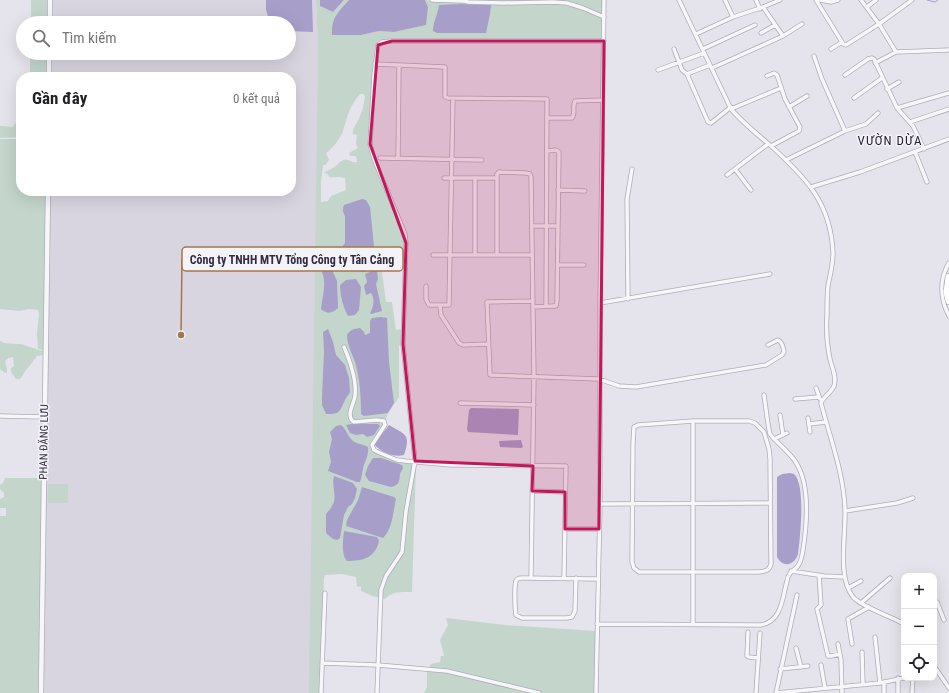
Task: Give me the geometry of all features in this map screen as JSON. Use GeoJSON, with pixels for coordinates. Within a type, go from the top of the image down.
{"type":"FeatureCollection","features":[{"type":"Feature","properties":{"kind":"highway"},"geometry":{"type":"LineString","coordinates":[[949,277],[947,292],[949,302]]}},
{"type":"Feature","properties":{"kind":"street"},"geometry":{"type":"LineString","coordinates":[[50,0],[50,16]]}},
{"type":"Feature","properties":{"kind":"street"},"geometry":{"type":"LineString","coordinates":[[432,0],[462,0],[503,3],[567,3],[604,17]]}},
{"type":"Feature","properties":{"kind":"street"},"geometry":{"type":"LineString","coordinates":[[596,693],[597,578],[600,504],[599,379],[604,0]]}},
{"type":"Feature","properties":{"kind":"street"},"geometry":{"type":"LineString","coordinates":[[679,0],[731,108],[742,121],[786,160],[811,187],[826,213],[830,227],[833,254],[828,287],[827,316],[830,359],[835,377],[833,388],[824,397],[821,403]]}},
{"type":"Feature","properties":{"kind":"street"},"geometry":{"type":"LineString","coordinates":[[725,0],[733,17]]}},
{"type":"Feature","properties":{"kind":"street"},"geometry":{"type":"LineString","coordinates":[[756,0],[783,36]]}},
{"type":"Feature","properties":{"kind":"street"},"geometry":{"type":"LineString","coordinates":[[696,34],[733,17],[780,0]]}},
{"type":"Feature","properties":{"kind":"street"},"geometry":{"type":"LineString","coordinates":[[816,0],[843,44],[846,45],[879,24],[912,0]]}},
{"type":"Feature","properties":{"kind":"street"},"geometry":{"type":"LineString","coordinates":[[820,0],[830,2],[838,0]]}},
{"type":"Feature","properties":{"kind":"street"},"geometry":{"type":"LineString","coordinates":[[861,0],[879,24],[896,52]]}},
{"type":"Feature","properties":{"kind":"street"},"geometry":{"type":"LineString","coordinates":[[867,7],[876,0]]}},
{"type":"Feature","properties":{"kind":"street"},"geometry":{"type":"LineString","coordinates":[[687,74],[711,67],[783,36],[802,24]]}},
{"type":"Feature","properties":{"kind":"street"},"geometry":{"type":"LineString","coordinates":[[658,70],[704,51],[755,25]]}},
{"type":"Feature","properties":{"kind":"street"},"geometry":{"type":"LineString","coordinates":[[762,33],[775,25]]}},
{"type":"Feature","properties":{"kind":"street"},"geometry":{"type":"LineString","coordinates":[[377,693],[380,602],[383,583],[402,552],[406,512],[415,461],[403,344],[406,255],[405,234],[374,159],[370,144],[375,64],[378,45],[382,42],[392,41],[604,41]]}},
{"type":"Feature","properties":{"kind":"street"},"geometry":{"type":"LineString","coordinates":[[830,49],[842,42]]}},
{"type":"Feature","properties":{"kind":"street"},"geometry":{"type":"LineString","coordinates":[[674,49],[682,70],[687,74],[708,122],[711,123],[731,108],[780,88]]}},
{"type":"Feature","properties":{"kind":"street"},"geometry":{"type":"LineString","coordinates":[[876,63],[896,52],[949,50]]}},
{"type":"Feature","properties":{"kind":"street"},"geometry":{"type":"LineString","coordinates":[[814,56],[822,79],[845,131]]}},
{"type":"Feature","properties":{"kind":"street"},"geometry":{"type":"LineString","coordinates":[[845,75],[870,58],[874,59],[897,108],[913,126],[924,149]]}},
{"type":"Feature","properties":{"kind":"street"},"geometry":{"type":"LineString","coordinates":[[49,60],[49,72]]}},
{"type":"Feature","properties":{"kind":"street"},"geometry":{"type":"LineString","coordinates":[[375,64],[445,67],[445,97],[547,99],[546,306]]}},
{"type":"Feature","properties":{"kind":"street"},"geometry":{"type":"LineString","coordinates":[[398,158],[399,65]]}},
{"type":"Feature","properties":{"kind":"street"},"geometry":{"type":"LineString","coordinates":[[727,175],[770,145],[800,130],[800,127],[780,88],[776,74],[773,73],[767,76]]}},
{"type":"Feature","properties":{"kind":"street"},"geometry":{"type":"LineString","coordinates":[[854,98],[882,78]]}},
{"type":"Feature","properties":{"kind":"street"},"geometry":{"type":"LineString","coordinates":[[887,89],[899,82]]}},
{"type":"Feature","properties":{"kind":"street"},"geometry":{"type":"LineString","coordinates":[[897,108],[949,93]]}},
{"type":"Feature","properties":{"kind":"street"},"geometry":{"type":"LineString","coordinates":[[789,107],[807,96]]}},
{"type":"Feature","properties":{"kind":"street"},"geometry":{"type":"LineString","coordinates":[[426,286],[426,299],[428,306],[448,306],[453,98]]}},
{"type":"Feature","properties":{"kind":"street"},"geometry":{"type":"LineString","coordinates":[[547,118],[572,118],[574,115],[575,100],[603,100]]}},
{"type":"Feature","properties":{"kind":"street"},"geometry":{"type":"LineString","coordinates":[[910,122],[949,109]]}},
{"type":"Feature","properties":{"kind":"street"},"geometry":{"type":"LineString","coordinates":[[786,160],[845,131],[866,124],[878,113]]}},
{"type":"Feature","properties":{"kind":"street"},"geometry":{"type":"LineString","coordinates":[[811,187],[924,149],[949,139]]}},
{"type":"Feature","properties":{"kind":"street"},"geometry":{"type":"LineString","coordinates":[[533,307],[554,306],[557,304],[559,152],[547,151]]}},
{"type":"Feature","properties":{"kind":"street"},"geometry":{"type":"LineString","coordinates":[[915,152],[927,182]]}},
{"type":"Feature","properties":{"kind":"street"},"geometry":{"type":"LineString","coordinates":[[380,158],[482,160]]}},
{"type":"Feature","properties":{"kind":"street"},"geometry":{"type":"LineString","coordinates":[[628,299],[627,199],[632,169]]}},
{"type":"Feature","properties":{"kind":"street"},"geometry":{"type":"LineString","coordinates":[[735,169],[751,190]]}},
{"type":"Feature","properties":{"kind":"street"},"geometry":{"type":"LineString","coordinates":[[497,255],[496,174],[499,172],[530,174],[534,377],[531,578]]}},
{"type":"Feature","properties":{"kind":"street"},"geometry":{"type":"LineString","coordinates":[[444,178],[496,178]]}},
{"type":"Feature","properties":{"kind":"street"},"geometry":{"type":"LineString","coordinates":[[474,178],[474,255]]}},
{"type":"Feature","properties":{"kind":"street"},"geometry":{"type":"LineString","coordinates":[[558,190],[585,191]]}},
{"type":"Feature","properties":{"kind":"street","name":"PHAN ĐĂNG LƯU"},"geometry":{"type":"LineString","coordinates":[[41,693],[48,196]]}},
{"type":"Feature","properties":{"kind":"street"},"geometry":{"type":"LineString","coordinates":[[532,226],[558,226]]}},
{"type":"Feature","properties":{"kind":"street"},"geometry":{"type":"LineString","coordinates":[[433,255],[532,255]]}},
{"type":"Feature","properties":{"kind":"street"},"geometry":{"type":"LineString","coordinates":[[949,263],[943,278],[941,290],[943,305],[949,316]]}},
{"type":"Feature","properties":{"kind":"street"},"geometry":{"type":"LineString","coordinates":[[558,265],[584,265]]}},
{"type":"Feature","properties":{"kind":"street"},"geometry":{"type":"LineString","coordinates":[[600,303],[770,274]]}},
{"type":"Feature","properties":{"kind":"street"},"geometry":{"type":"LineString","coordinates":[[533,301],[487,302],[490,375],[599,379],[619,386],[636,387],[766,365],[782,356],[784,352],[784,348],[780,341],[768,344]]}},
{"type":"Feature","properties":{"kind":"street"},"geometry":{"type":"LineString","coordinates":[[440,306],[441,314],[459,343],[488,344]]}},
{"type":"Feature","properties":{"kind":"street"},"geometry":{"type":"LineString","coordinates":[[344,347],[352,371],[355,393],[350,411],[352,420],[358,422],[376,420],[384,421],[385,425],[372,443],[372,447],[380,453],[397,460],[451,465],[566,466],[564,578]]}},
{"type":"Feature","properties":{"kind":"street"},"geometry":{"type":"LineString","coordinates":[[816,388],[842,482],[845,510],[844,577],[853,596],[861,603],[901,622]]}},
{"type":"Feature","properties":{"kind":"street"},"geometry":{"type":"LineString","coordinates":[[597,624],[761,625],[768,624],[776,618],[780,610],[788,575],[801,562],[806,518],[804,485],[800,470],[796,461],[788,451],[770,434],[764,395]]}},
{"type":"Feature","properties":{"kind":"street"},"geometry":{"type":"LineString","coordinates":[[795,399],[819,397]]}},
{"type":"Feature","properties":{"kind":"street"},"geometry":{"type":"LineString","coordinates":[[460,404],[534,405]]}},
{"type":"Feature","properties":{"kind":"street"},"geometry":{"type":"LineString","coordinates":[[774,439],[785,434],[780,415]]}},
{"type":"Feature","properties":{"kind":"street"},"geometry":{"type":"LineString","coordinates":[[0,416],[45,417]]}},
{"type":"Feature","properties":{"kind":"street"},"geometry":{"type":"LineString","coordinates":[[808,418],[810,432]]}},
{"type":"Feature","properties":{"kind":"street"},"geometry":{"type":"LineString","coordinates":[[693,421],[693,624]]}},
{"type":"Feature","properties":{"kind":"street"},"geometry":{"type":"LineString","coordinates":[[693,421],[749,421],[760,427],[767,439],[769,448],[770,569],[760,572],[639,572],[634,568],[632,562],[632,503],[634,426],[693,421]]}},
{"type":"Feature","properties":{"kind":"street"},"geometry":{"type":"LineString","coordinates":[[809,424],[826,422]]}},
{"type":"Feature","properties":{"kind":"street"},"geometry":{"type":"LineString","coordinates":[[532,491],[565,492]]}},
{"type":"Feature","properties":{"kind":"street"},"geometry":{"type":"LineString","coordinates":[[845,510],[897,503],[913,498]]}},
{"type":"Feature","properties":{"kind":"street"},"geometry":{"type":"LineString","coordinates":[[600,504],[770,503]]}},
{"type":"Feature","properties":{"kind":"street"},"geometry":{"type":"LineString","coordinates":[[565,530],[599,529]]}},
{"type":"Feature","properties":{"kind":"street"},"geometry":{"type":"LineString","coordinates":[[791,571],[844,577]]}},
{"type":"Feature","properties":{"kind":"street"},"geometry":{"type":"LineString","coordinates":[[819,575],[821,605],[817,609],[828,656],[840,654]]}},
{"type":"Feature","properties":{"kind":"street"},"geometry":{"type":"LineString","coordinates":[[576,578],[575,611],[572,617],[518,617],[515,613],[516,581],[518,579],[522,578],[531,578],[564,578],[576,578],[597,578]]}},
{"type":"Feature","properties":{"kind":"street"},"geometry":{"type":"LineString","coordinates":[[861,603],[890,578]]}},
{"type":"Feature","properties":{"kind":"street"},"geometry":{"type":"LineString","coordinates":[[848,588],[861,581]]}},
{"type":"Feature","properties":{"kind":"street"},"geometry":{"type":"LineString","coordinates":[[321,693],[325,593]]}},
{"type":"Feature","properties":{"kind":"street"},"geometry":{"type":"LineString","coordinates":[[797,594],[776,693],[804,692],[825,688],[882,682],[898,678],[898,693]]}},
{"type":"Feature","properties":{"kind":"street"},"geometry":{"type":"LineString","coordinates":[[937,602],[944,620]]}},
{"type":"Feature","properties":{"kind":"street"},"geometry":{"type":"LineString","coordinates":[[852,644],[848,618],[869,607]]}},
{"type":"Feature","properties":{"kind":"street"},"geometry":{"type":"LineString","coordinates":[[748,632],[747,656],[758,658]]}},
{"type":"Feature","properties":{"kind":"street"},"geometry":{"type":"LineString","coordinates":[[756,693],[760,634]]}},
{"type":"Feature","properties":{"kind":"street"},"geometry":{"type":"LineString","coordinates":[[875,637],[884,693]]}},
{"type":"Feature","properties":{"kind":"street"},"geometry":{"type":"LineString","coordinates":[[838,644],[842,693]]}},
{"type":"Feature","properties":{"kind":"street"},"geometry":{"type":"LineString","coordinates":[[796,648],[801,667]]}},
{"type":"Feature","properties":{"kind":"street"},"geometry":{"type":"LineString","coordinates":[[862,652],[863,684]]}},
{"type":"Feature","properties":{"kind":"street"},"geometry":{"type":"LineString","coordinates":[[322,663],[378,665],[447,671],[539,693]]}},
{"type":"Feature","properties":{"kind":"street"},"geometry":{"type":"LineString","coordinates":[[821,665],[825,688]]}},
{"type":"Feature","properties":{"kind":"street"},"geometry":{"type":"LineString","coordinates":[[780,669],[808,666]]}},
{"type":"Feature","properties":{"kind":"street"},"geometry":{"type":"LineString","coordinates":[[937,671],[949,688]]}},
{"type":"Feature","properties":{"kind":"street"},"geometry":{"type":"LineString","coordinates":[[912,693],[913,681]]}},
{"type":"Feature","properties":{"kind":"highlighted area"},"geometry":{"type":"Polygon","coordinates":[[[392,41],[604,41],[599,529],[565,529],[565,492],[532,491],[533,466],[415,461],[403,344],[406,243],[370,144],[378,45],[392,41]]]}},
{"type":"Feature","properties":{"kind":"shaded area"},"geometry":{"type":"Polygon","coordinates":[[[52,0],[316,0],[318,41],[310,693],[43,693],[50,196],[296,196],[296,72],[51,72],[51,60],[296,60],[296,16],[52,16],[52,0]]]}},
{"type":"Feature","properties":{"kind":"shaded area"},"geometry":{"type":"Polygon","coordinates":[[[266,0],[312,0],[313,32],[296,31],[296,16],[268,16],[266,0]]]}},
{"type":"Feature","properties":{"kind":"shaded area"},"geometry":{"type":"Polygon","coordinates":[[[320,0],[344,0],[333,12],[320,6],[320,0]]]}},
{"type":"Feature","properties":{"kind":"shaded area"},"geometry":{"type":"Polygon","coordinates":[[[349,0],[425,0],[428,7],[426,25],[394,32],[379,31],[361,35],[332,35],[334,20],[349,0]]]}},
{"type":"Feature","properties":{"kind":"shaded area"},"geometry":{"type":"Polygon","coordinates":[[[439,5],[491,5],[486,33],[437,33],[433,31],[439,5]]]}},
{"type":"Feature","properties":{"kind":"shaded area"},"geometry":{"type":"Polygon","coordinates":[[[362,199],[366,200],[370,207],[374,246],[371,262],[365,272],[334,268],[336,255],[345,243],[345,216],[343,206],[362,199]]]}},
{"type":"Feature","properties":{"kind":"shaded area"},"geometry":{"type":"Polygon","coordinates":[[[326,269],[332,270],[337,281],[338,308],[330,313],[321,309],[324,286],[322,272],[326,269]]]}},
{"type":"Feature","properties":{"kind":"shaded area"},"geometry":{"type":"Polygon","coordinates":[[[372,271],[377,271],[378,279],[376,284],[382,311],[371,314],[373,298],[371,293],[366,295],[364,286],[367,282],[365,274],[372,271]]]}},
{"type":"Feature","properties":{"kind":"shaded area"},"geometry":{"type":"Polygon","coordinates":[[[356,279],[361,287],[359,310],[355,315],[348,316],[342,301],[340,285],[346,280],[356,279]]]}},
{"type":"Feature","properties":{"kind":"shaded area"},"geometry":{"type":"Polygon","coordinates":[[[372,318],[387,318],[389,362],[394,403],[388,413],[364,416],[361,414],[360,388],[357,368],[349,346],[347,335],[352,330],[360,328],[365,335],[370,333],[370,321],[372,318]]]}},
{"type":"Feature","properties":{"kind":"shaded area"},"geometry":{"type":"Polygon","coordinates":[[[328,329],[336,355],[345,365],[349,378],[350,392],[339,412],[334,414],[326,414],[322,405],[324,351],[323,332],[328,329]]]}},
{"type":"Feature","properties":{"kind":"shaded area"},"geometry":{"type":"Polygon","coordinates":[[[471,408],[519,409],[518,435],[468,432],[469,410],[471,408]]]}},
{"type":"Feature","properties":{"kind":"shaded area"},"geometry":{"type":"Polygon","coordinates":[[[378,424],[380,426],[374,435],[367,437],[363,434],[356,435],[350,433],[346,425],[378,424]]]}},
{"type":"Feature","properties":{"kind":"shaded area"},"geometry":{"type":"Polygon","coordinates":[[[341,425],[353,441],[368,447],[360,482],[328,471],[331,462],[329,452],[332,439],[330,432],[336,426],[341,425]]]}},
{"type":"Feature","properties":{"kind":"shaded area"},"geometry":{"type":"Polygon","coordinates":[[[389,425],[406,436],[407,443],[404,455],[396,456],[388,454],[380,450],[374,444],[389,425]]]}},
{"type":"Feature","properties":{"kind":"shaded area"},"geometry":{"type":"Polygon","coordinates":[[[521,440],[523,447],[521,448],[500,447],[499,441],[521,440]]]}},
{"type":"Feature","properties":{"kind":"shaded area"},"geometry":{"type":"Polygon","coordinates":[[[373,458],[381,458],[402,465],[403,468],[400,473],[398,484],[391,487],[369,481],[365,475],[373,458]]]}},
{"type":"Feature","properties":{"kind":"shaded area"},"geometry":{"type":"Polygon","coordinates":[[[782,474],[794,474],[798,480],[800,489],[801,525],[798,554],[794,561],[785,564],[779,561],[777,557],[777,477],[782,474]]]}},
{"type":"Feature","properties":{"kind":"shaded area"},"geometry":{"type":"Polygon","coordinates":[[[334,476],[353,483],[357,489],[352,504],[348,507],[344,515],[340,538],[337,540],[333,539],[326,533],[326,514],[334,503],[334,476]]]}},
{"type":"Feature","properties":{"kind":"shaded area"},"geometry":{"type":"Polygon","coordinates":[[[362,487],[394,497],[396,499],[391,524],[383,538],[346,526],[347,520],[358,500],[362,487]]]}},
{"type":"Feature","properties":{"kind":"shaded area"},"geometry":{"type":"Polygon","coordinates":[[[344,531],[377,537],[379,541],[375,551],[363,559],[347,561],[343,551],[344,531]]]}},
{"type":"Feature","properties":{"kind":"green space"},"geometry":{"type":"Polygon","coordinates":[[[31,0],[48,0],[48,16],[31,16],[31,0]]]}},
{"type":"Feature","properties":{"kind":"green space"},"geometry":{"type":"Polygon","coordinates":[[[316,0],[320,0],[320,6],[333,12],[344,0],[349,0],[337,14],[332,35],[361,35],[379,31],[394,32],[425,25],[428,7],[425,0],[442,2],[491,1],[466,0],[603,0],[603,39],[392,39],[377,44],[375,49],[369,144],[404,234],[404,263],[400,259],[394,261],[382,272],[386,302],[392,302],[396,330],[402,329],[402,344],[399,346],[399,397],[388,413],[384,425],[371,442],[371,448],[374,451],[397,461],[416,463],[412,592],[394,593],[385,599],[372,596],[361,591],[361,587],[357,586],[356,577],[342,574],[325,575],[320,693],[309,693],[318,41],[316,0]],[[360,94],[351,107],[340,137],[326,153],[329,160],[325,165],[323,165],[321,202],[328,201],[331,196],[346,190],[345,178],[329,177],[328,174],[324,173],[343,160],[357,162],[356,156],[350,156],[349,153],[358,148],[356,144],[357,135],[353,134],[353,132],[363,109],[365,96],[360,94]]]}},
{"type":"Feature","properties":{"kind":"green space"},"geometry":{"type":"Polygon","coordinates":[[[30,60],[47,60],[47,72],[30,72],[30,60]]]}},
{"type":"Feature","properties":{"kind":"green space"},"geometry":{"type":"Polygon","coordinates":[[[16,122],[16,137],[0,138],[0,126],[13,127],[16,122]]]}},
{"type":"Feature","properties":{"kind":"green space"},"geometry":{"type":"Polygon","coordinates":[[[0,139],[16,139],[16,196],[46,196],[44,350],[38,349],[38,310],[28,309],[20,311],[0,309],[0,139]]]}},
{"type":"Feature","properties":{"kind":"green space"},"geometry":{"type":"Polygon","coordinates":[[[0,341],[44,351],[44,355],[37,356],[20,379],[16,379],[11,372],[11,368],[14,366],[13,357],[8,358],[5,361],[7,373],[0,369],[0,341]]]}},
{"type":"Feature","properties":{"kind":"green space"},"geometry":{"type":"Polygon","coordinates":[[[5,478],[42,478],[39,693],[0,693],[0,516],[6,516],[6,508],[0,508],[0,499],[4,497],[4,493],[0,489],[0,485],[3,483],[5,478]]]}},
{"type":"Feature","properties":{"kind":"green space"},"geometry":{"type":"Polygon","coordinates":[[[48,484],[68,484],[68,503],[48,503],[48,484]]]}},
{"type":"Feature","properties":{"kind":"green space"},"geometry":{"type":"Polygon","coordinates":[[[446,618],[505,625],[596,631],[595,693],[424,693],[427,687],[427,671],[431,664],[440,662],[441,656],[444,656],[440,640],[448,625],[446,618]]]}},
{"type":"Feature","properties":{"kind":"waterway"},"geometry":{"type":"LineString","coordinates":[[927,0],[935,2],[938,0]]}},
{"type":"Feature","properties":{"kind":"place","name":"Công ty TNHH MTV Tổng Công ty Tân Cảng"},"geometry":{"type":"Point","coordinates":[181,335]}},
{"type":"Feature","properties":{"kind":"district","name":"VƯỜN DỪA"},"geometry":{"type":"Point","coordinates":[890,140]}}]}
